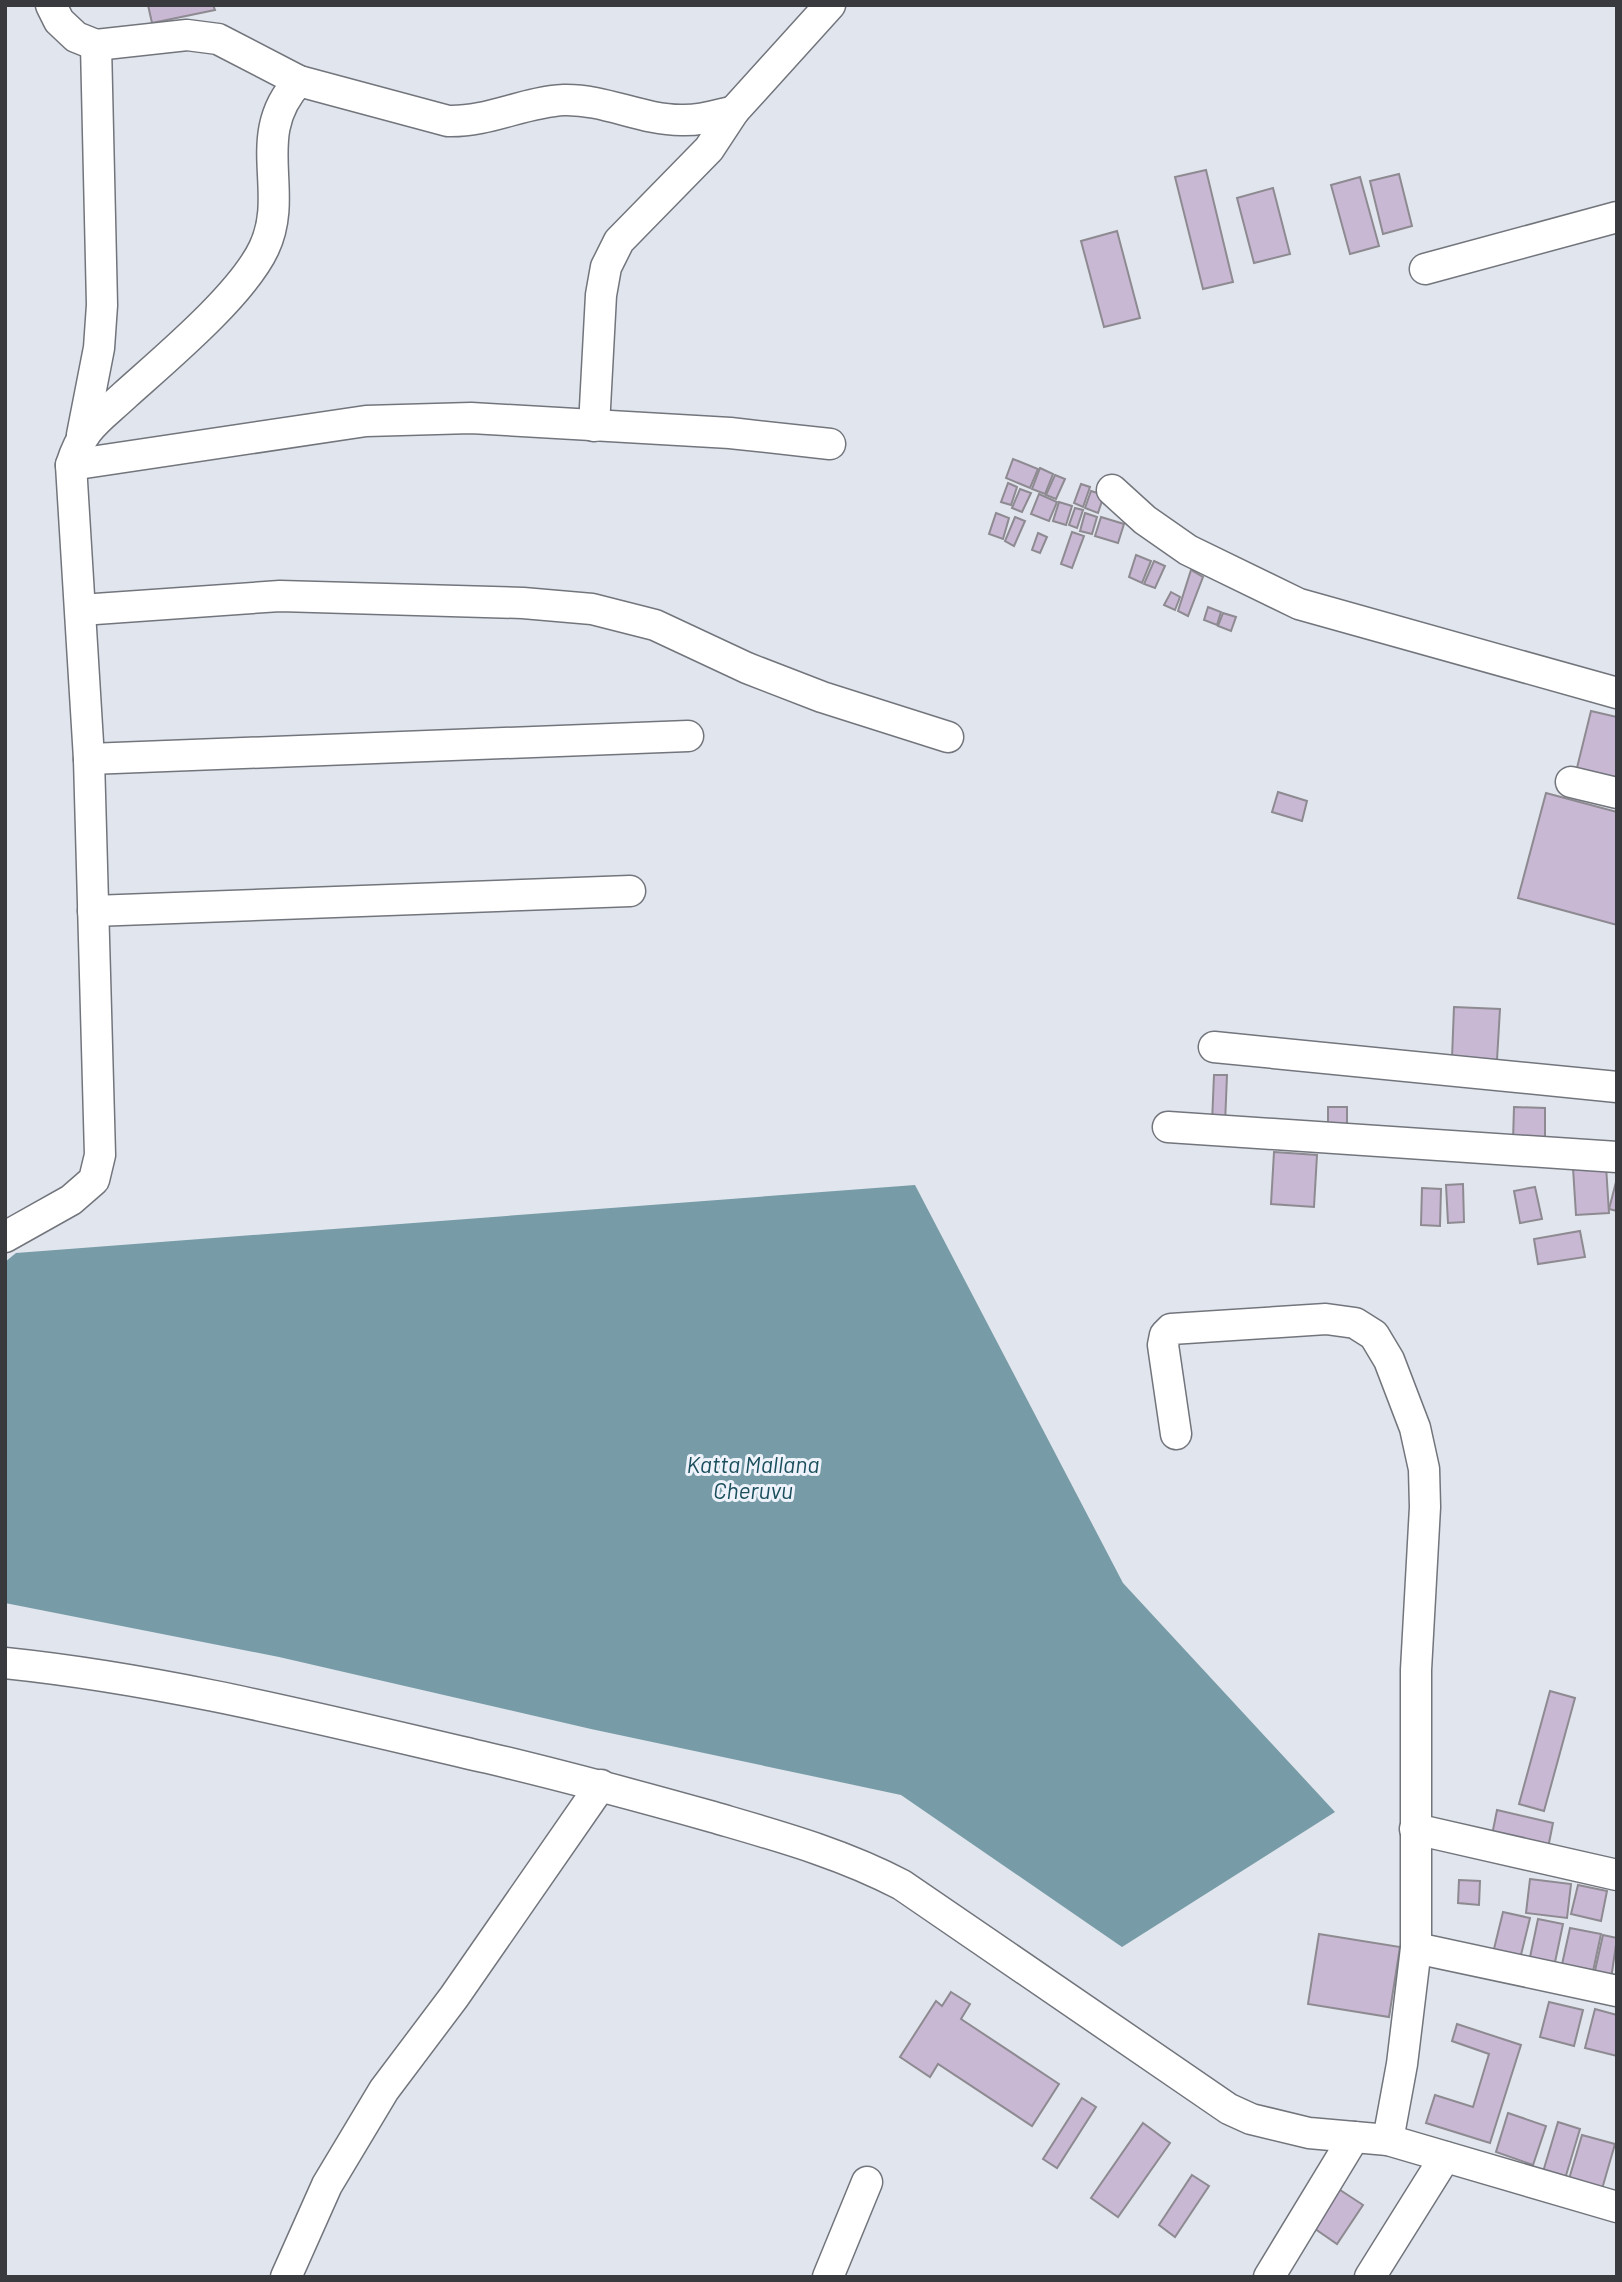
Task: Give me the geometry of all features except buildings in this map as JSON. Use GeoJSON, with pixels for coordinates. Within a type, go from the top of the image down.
{"type":"FeatureCollection","features":[{"type":"Feature","properties":{"kind":"street"},"geometry":{"type":"LineString","coordinates":[[51,5],[59,21],[76,37],[96,45],[187,35],[218,39],[299,80],[448,121],[482,120],[563,100],[592,102],[679,121],[699,120],[734,111]]}},
{"type":"Feature","properties":{"kind":"street"},"geometry":{"type":"LineString","coordinates":[[594,426],[601,295],[606,267],[620,242],[709,149],[734,111],[830,5]]}},
{"type":"Feature","properties":{"kind":"street"},"geometry":{"type":"LineString","coordinates":[[5,1237],[71,1200],[94,1180],[100,1155],[101,1112],[89,759],[71,465],[82,435],[99,348],[102,305],[96,45]]}},
{"type":"Feature","properties":{"kind":"street"},"geometry":{"type":"LineString","coordinates":[[82,435],[197,327],[247,275],[265,247],[272,214],[275,117],[285,96],[299,80]]}},
{"type":"Feature","properties":{"kind":"street"},"geometry":{"type":"LineString","coordinates":[[1425,269],[1617,217]]}},
{"type":"Feature","properties":{"kind":"street"},"geometry":{"type":"LineString","coordinates":[[71,465],[366,421],[471,418],[730,433],[830,444]]}},
{"type":"Feature","properties":{"kind":"street"},"geometry":{"type":"LineString","coordinates":[[1112,490],[1145,520],[1188,550],[1299,604],[1617,694]]}},
{"type":"Feature","properties":{"kind":"street"},"geometry":{"type":"LineString","coordinates":[[80,610],[280,596],[523,603],[592,609],[655,625],[747,668],[822,697],[948,737]]}},
{"type":"Feature","properties":{"kind":"street"},"geometry":{"type":"LineString","coordinates":[[89,759],[688,736]]}},
{"type":"Feature","properties":{"kind":"street"},"geometry":{"type":"LineString","coordinates":[[1571,782],[1617,793]]}},
{"type":"Feature","properties":{"kind":"street"},"geometry":{"type":"LineString","coordinates":[[93,911],[630,891]]}},
{"type":"Feature","properties":{"kind":"street"},"geometry":{"type":"LineString","coordinates":[[1214,1047],[1617,1087]]}},
{"type":"Feature","properties":{"kind":"street"},"geometry":{"type":"LineString","coordinates":[[1168,1127],[1617,1157]]}},
{"type":"Feature","properties":{"kind":"street"},"geometry":{"type":"LineString","coordinates":[[1176,1434],[1163,1345],[1165,1335],[1171,1329],[1326,1319],[1355,1323],[1374,1335],[1389,1360],[1415,1428],[1424,1469],[1425,1507],[1416,1670],[1416,1948],[1402,2064],[1388,2140]]}},
{"type":"Feature","properties":{"kind":"street"},"geometry":{"type":"LineString","coordinates":[[5,1663],[157,1682],[601,1785],[811,1845],[862,1864],[902,1885],[1229,2109],[1279,2126],[1388,2140],[1617,2207]]}},
{"type":"Feature","properties":{"kind":"street"},"geometry":{"type":"LineString","coordinates":[[285,2277],[327,2185],[384,2090],[454,1997],[601,1785]]}},
{"type":"Feature","properties":{"kind":"street"},"geometry":{"type":"LineString","coordinates":[[1415,1829],[1617,1875]]}},
{"type":"Feature","properties":{"kind":"street"},"geometry":{"type":"LineString","coordinates":[[1416,1948],[1617,1991]]}},
{"type":"Feature","properties":{"kind":"street"},"geometry":{"type":"LineString","coordinates":[[1269,2277],[1354,2137]]}},
{"type":"Feature","properties":{"kind":"street"},"geometry":{"type":"LineString","coordinates":[[1370,2277],[1445,2157]]}},
{"type":"Feature","properties":{"kind":"street"},"geometry":{"type":"LineString","coordinates":[[828,2277],[867,2182]]}},
{"type":"Feature","properties":{"kind":"water","name":"Katta Mallana Cheruvu"},"geometry":{"type":"Polygon","coordinates":[[[915,1185],[1123,1583],[1335,1812],[1122,1947],[901,1795],[591,1729],[279,1657],[5,1603],[5,1262],[16,1253],[915,1185]]]}}]}
